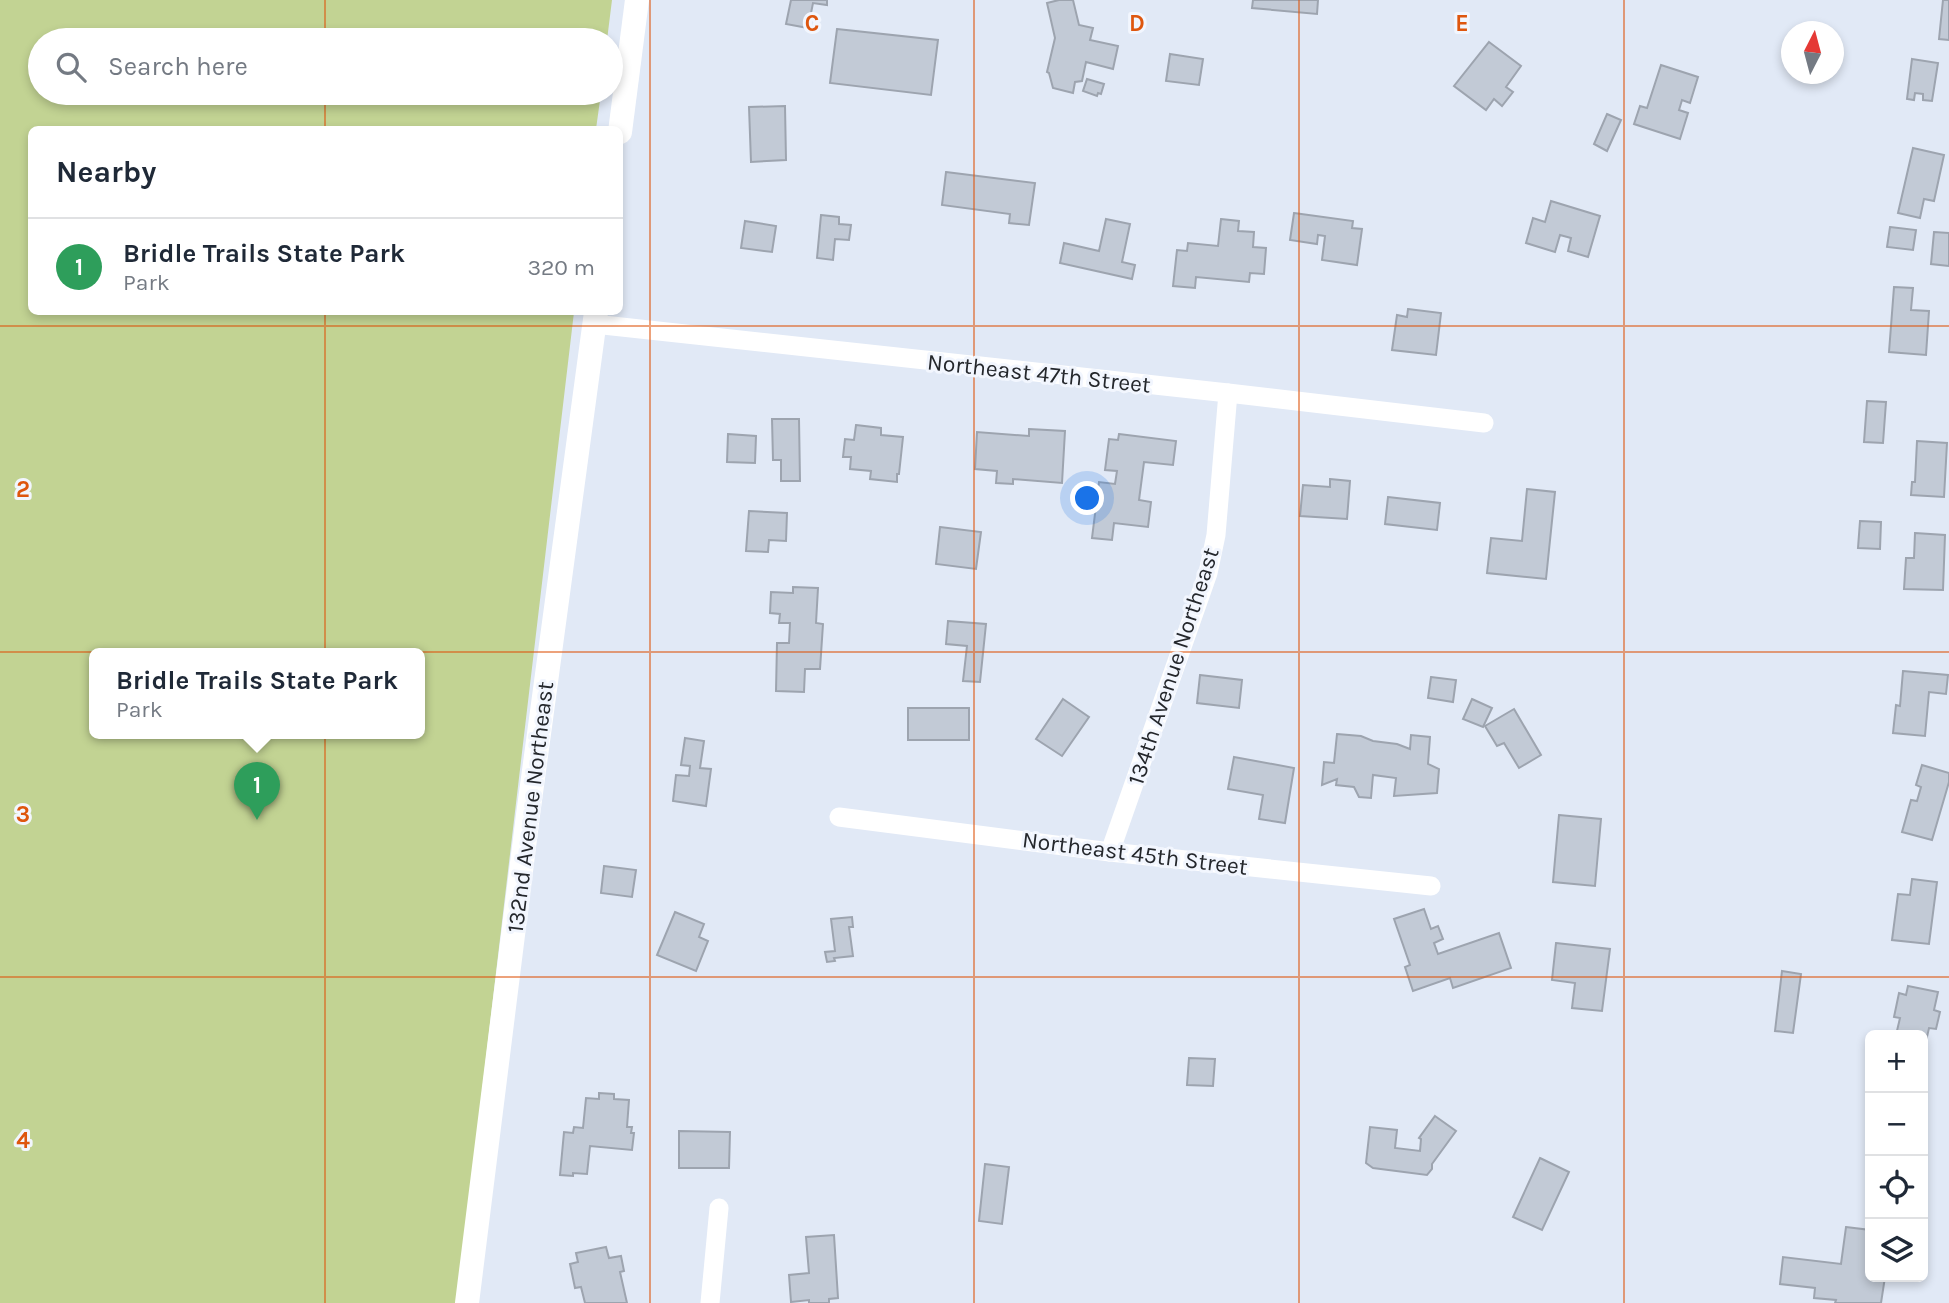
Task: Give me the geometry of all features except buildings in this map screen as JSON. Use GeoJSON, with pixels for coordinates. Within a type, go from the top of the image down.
{"type":"FeatureCollection","features":[{"type":"Feature","properties":{"kind":"street"},"geometry":{"type":"LineString","coordinates":[[621,126],[636,0]]}},
{"type":"Feature","properties":{"kind":"street","name":"Northeast 47th Street"},"geometry":{"type":"LineString","coordinates":[[595,318],[1484,423]]}},
{"type":"Feature","properties":{"kind":"street","name":"132nd Avenue Northeast"},"geometry":{"type":"LineString","coordinates":[[467,1303],[528,815],[595,318]]}},
{"type":"Feature","properties":{"kind":"street","name":"134th Avenue Northeast"},"geometry":{"type":"LineString","coordinates":[[1111,852],[1208,573],[1216,535],[1228,393]]}},
{"type":"Feature","properties":{"kind":"street","name":"Northeast 45th Street"},"geometry":{"type":"LineString","coordinates":[[839,817],[1111,852],[1431,886]]}},
{"type":"Feature","properties":{"kind":"street"},"geometry":{"type":"LineString","coordinates":[[710,1303],[719,1208]]}},
{"type":"Feature","properties":{"kind":"green space"},"geometry":{"type":"Polygon","coordinates":[[[0,0],[612,0],[608,28],[28,28],[28,105],[599,105],[596,126],[28,126],[28,315],[574,315],[457,1303],[0,1303],[0,0]]]}},
{"type":"Feature","properties":{"kind":"place","name":"Bridle Trails State Park"},"geometry":{"type":"Point","coordinates":[257,820]}}]}
